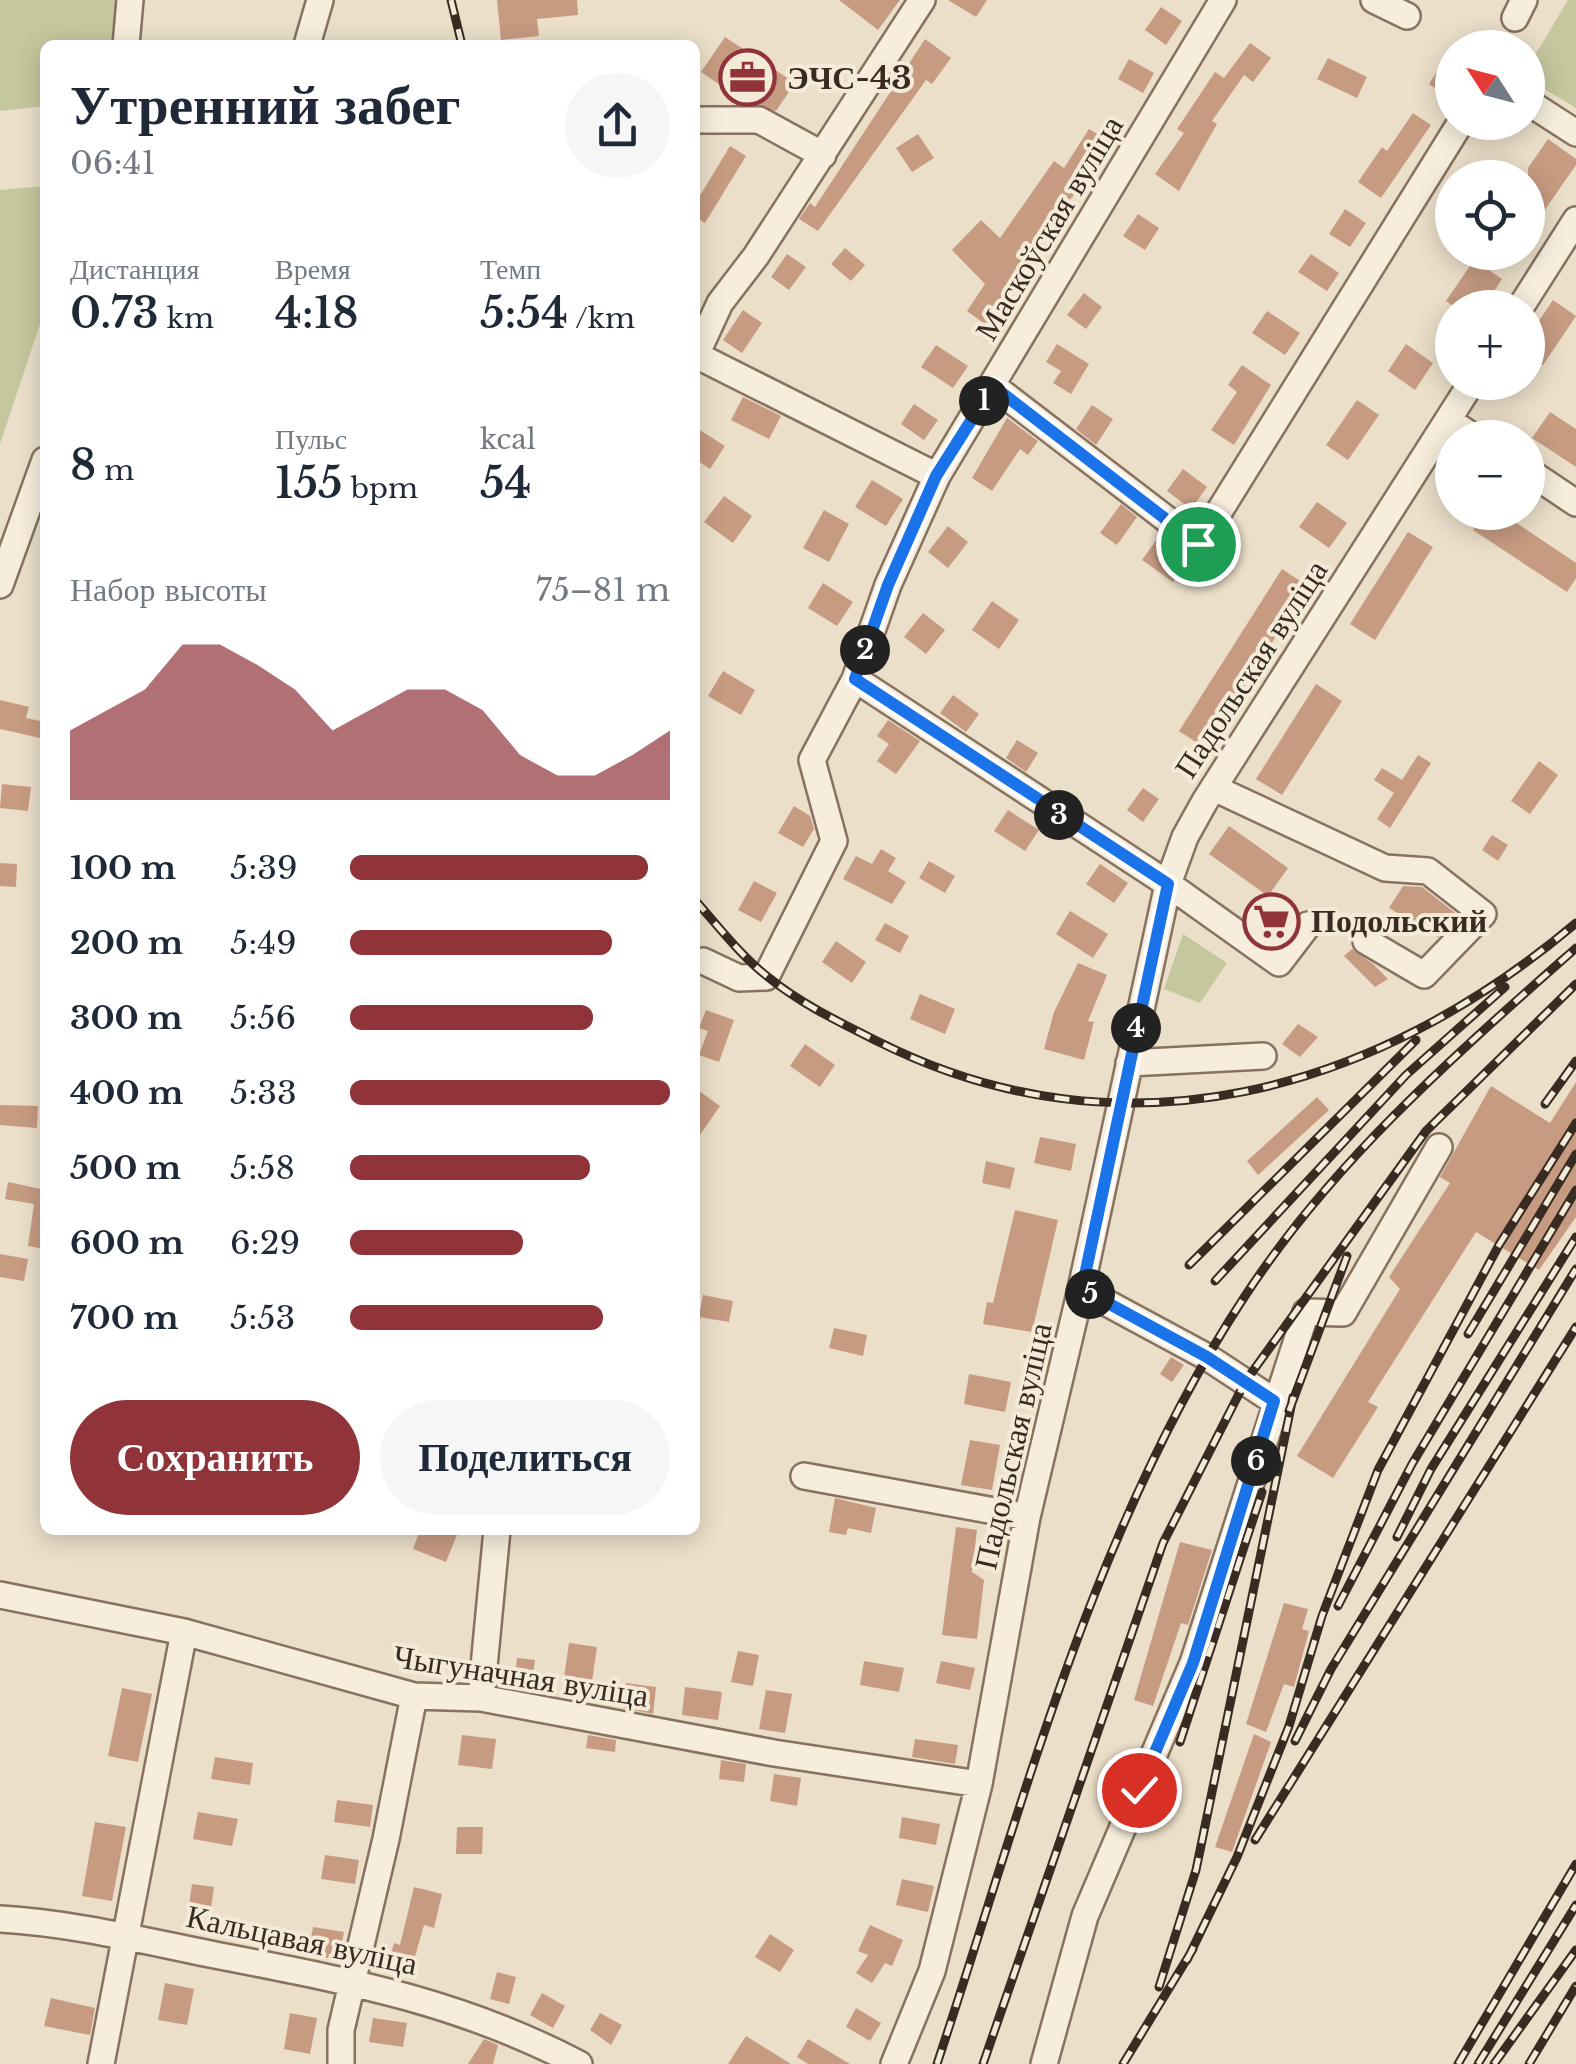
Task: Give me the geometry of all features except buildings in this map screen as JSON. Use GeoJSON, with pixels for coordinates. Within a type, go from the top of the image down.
{"type":"FeatureCollection","features":[{"type":"Feature","properties":{"kind":"street"},"geometry":{"type":"LineString","coordinates":[[126,40],[130,0]]}},
{"type":"Feature","properties":{"kind":"street"},"geometry":{"type":"LineString","coordinates":[[308,40],[320,0]]}},
{"type":"Feature","properties":{"kind":"street"},"geometry":{"type":"LineString","coordinates":[[700,345],[720,302],[823,155],[922,0]]}},
{"type":"Feature","properties":{"kind":"street","name":"Маскоўская вуліца"},"geometry":{"type":"LineString","coordinates":[[700,956],[739,978],[766,976],[834,841],[812,760],[855,679],[888,585],[936,476],[1223,0]]}},
{"type":"Feature","properties":{"kind":"street"},"geometry":{"type":"LineString","coordinates":[[1374,0],[1408,16]]}},
{"type":"Feature","properties":{"kind":"street"},"geometry":{"type":"LineString","coordinates":[[1545,113],[1576,133]]}},
{"type":"Feature","properties":{"kind":"street"},"geometry":{"type":"LineString","coordinates":[[700,120],[759,120],[823,155]]}},
{"type":"Feature","properties":{"kind":"street"},"geometry":{"type":"LineString","coordinates":[[993,386],[1198,544],[1450,140]]}},
{"type":"Feature","properties":{"kind":"street"},"geometry":{"type":"LineString","coordinates":[[1531,290],[1576,220]]}},
{"type":"Feature","properties":{"kind":"street"},"geometry":{"type":"LineString","coordinates":[[700,358],[936,476]]}},
{"type":"Feature","properties":{"kind":"street","name":"Падольская вуліца"},"geometry":{"type":"LineString","coordinates":[[1448,420],[1461,400]]}},
{"type":"Feature","properties":{"kind":"street","name":"Падольская вуліца"},"geometry":{"type":"LineString","coordinates":[[894,2064],[932,1971],[979,1784],[1027,1518],[1082,1289],[1168,884],[1185,837],[1214,788],[1435,440]]}},
{"type":"Feature","properties":{"kind":"street"},"geometry":{"type":"LineString","coordinates":[[0,585],[40,474]]}},
{"type":"Feature","properties":{"kind":"street"},"geometry":{"type":"LineString","coordinates":[[1545,482],[1576,502]]}},
{"type":"Feature","properties":{"kind":"street"},"geometry":{"type":"LineString","coordinates":[[855,679],[1168,884],[1279,964],[1308,926]]}},
{"type":"Feature","properties":{"kind":"street"},"geometry":{"type":"LineString","coordinates":[[1214,788],[1385,868],[1428,871],[1484,914],[1424,975],[1366,941]]}},
{"type":"Feature","properties":{"kind":"street"},"geometry":{"type":"LineString","coordinates":[[1129,1062],[1262,1056]]}},
{"type":"Feature","properties":{"kind":"street"},"geometry":{"type":"LineString","coordinates":[[1044,2064],[1085,1916],[1193,1663],[1274,1401],[1306,1312],[1343,1313],[1439,1147]]}},
{"type":"Feature","properties":{"kind":"street"},"geometry":{"type":"LineString","coordinates":[[1082,1289],[1207,1357],[1274,1401]]}},
{"type":"Feature","properties":{"kind":"street"},"geometry":{"type":"LineString","coordinates":[[804,1476],[1027,1518]]}},
{"type":"Feature","properties":{"kind":"street"},"geometry":{"type":"LineString","coordinates":[[481,1698],[497,1535]]}},
{"type":"Feature","properties":{"kind":"street","name":"Чыгуначная вуліца"},"geometry":{"type":"LineString","coordinates":[[0,1595],[184,1632],[414,1696],[481,1698],[774,1753],[979,1784]]}},
{"type":"Feature","properties":{"kind":"street"},"geometry":{"type":"LineString","coordinates":[[101,2064],[184,1632]]}},
{"type":"Feature","properties":{"kind":"street"},"geometry":{"type":"LineString","coordinates":[[341,2064],[341,2030],[414,1696]]}},
{"type":"Feature","properties":{"kind":"street","name":"Кальцавая вуліца"},"geometry":{"type":"LineString","coordinates":[[0,1919],[123,1936],[438,2002],[520,2033],[579,2064]]}},
{"type":"Feature","properties":{"kind":"green space"},"geometry":{"type":"Polygon","coordinates":[[[0,0],[116,0],[112,40],[40,40],[40,107],[0,111],[0,0]]]}},
{"type":"Feature","properties":{"kind":"green space"},"geometry":{"type":"Polygon","coordinates":[[[1568,0],[1576,0],[1576,108],[1545,89],[1545,39],[1568,0]]]}},
{"type":"Feature","properties":{"kind":"green space"},"geometry":{"type":"Polygon","coordinates":[[[40,186],[40,324],[0,444],[0,190],[40,186]]]}},
{"type":"Feature","properties":{"kind":"green space"},"geometry":{"type":"Polygon","coordinates":[[[1183,934],[1227,963],[1200,1003],[1164,989],[1183,934]]]}},
{"type":"Feature","properties":{"kind":"railway"},"geometry":{"type":"LineString","coordinates":[[451,0],[461,40]]}},
{"type":"Feature","properties":{"kind":"railway"},"geometry":{"type":"LineString","coordinates":[[700,906],[739,950],[781,987],[879,1042],[971,1079],[1063,1099],[1154,1103],[1244,1092],[1332,1067],[1417,1030],[1499,982],[1576,923]]}},
{"type":"Feature","properties":{"kind":"railway"},"geometry":{"type":"LineString","coordinates":[[937,2064],[1066,1670],[1103,1573],[1191,1385],[1245,1296],[1317,1199],[1398,1111],[1576,948]]}},
{"type":"Feature","properties":{"kind":"railway"},"geometry":{"type":"LineString","coordinates":[[983,2064],[1163,1543],[1245,1382],[1426,1131],[1576,984]]}},
{"type":"Feature","properties":{"kind":"railway"},"geometry":{"type":"LineString","coordinates":[[1215,1281],[1406,1075],[1505,987]]}},
{"type":"Feature","properties":{"kind":"railway"},"geometry":{"type":"LineString","coordinates":[[1189,1265],[1416,1040]]}},
{"type":"Feature","properties":{"kind":"railway"},"geometry":{"type":"LineString","coordinates":[[1545,1104],[1576,1061]]}},
{"type":"Feature","properties":{"kind":"railway"},"geometry":{"type":"LineString","coordinates":[[1187,1960],[1237,1857],[1289,1726],[1322,1616],[1378,1470],[1499,1245],[1576,1123]]}},
{"type":"Feature","properties":{"kind":"railway"},"geometry":{"type":"LineString","coordinates":[[1468,1334],[1576,1154]]}},
{"type":"Feature","properties":{"kind":"railway"},"geometry":{"type":"LineString","coordinates":[[1338,1606],[1412,1464],[1576,1190]]}},
{"type":"Feature","properties":{"kind":"railway"},"geometry":{"type":"LineString","coordinates":[[1397,1537],[1431,1469],[1576,1237]]}},
{"type":"Feature","properties":{"kind":"railway"},"geometry":{"type":"LineString","coordinates":[[1289,1411],[1347,1256]]}},
{"type":"Feature","properties":{"kind":"railway"},"geometry":{"type":"LineString","coordinates":[[1295,1741],[1331,1669],[1576,1269]]}},
{"type":"Feature","properties":{"kind":"railway"},"geometry":{"type":"LineString","coordinates":[[1255,1840],[1576,1327]]}},
{"type":"Feature","properties":{"kind":"railway"},"geometry":{"type":"LineString","coordinates":[[1159,1987],[1196,1870],[1293,1397]]}},
{"type":"Feature","properties":{"kind":"railway"},"geometry":{"type":"LineString","coordinates":[[1180,1742],[1262,1492]]}},
{"type":"Feature","properties":{"kind":"railway"},"geometry":{"type":"LineString","coordinates":[[1458,2064],[1576,1864]]}},
{"type":"Feature","properties":{"kind":"railway"},"geometry":{"type":"LineString","coordinates":[[1478,2064],[1576,1905]]}},
{"type":"Feature","properties":{"kind":"railway"},"geometry":{"type":"LineString","coordinates":[[1123,2064],[1193,1949]]}},
{"type":"Feature","properties":{"kind":"railway"},"geometry":{"type":"LineString","coordinates":[[1494,2064],[1576,1950]]}},
{"type":"Feature","properties":{"kind":"railway"},"geometry":{"type":"LineString","coordinates":[[1529,2064],[1576,1986]]}},
{"type":"Feature","properties":{"kind":"place","name":"ЭЧС-43"},"geometry":{"type":"Point","coordinates":[748,78]}},
{"type":"Feature","properties":{"kind":"place","name":"Подольский"},"geometry":{"type":"Point","coordinates":[1272,921]}},
{"type":"Feature","properties":{"kind":"route"},"geometry":{"type":"LineString","coordinates":[[1139,1790],[1193,1663],[1274,1401],[1207,1357],[1082,1289],[1168,884],[1011,785],[855,679],[888,585],[936,476],[993,386],[1198,544]]}}]}
